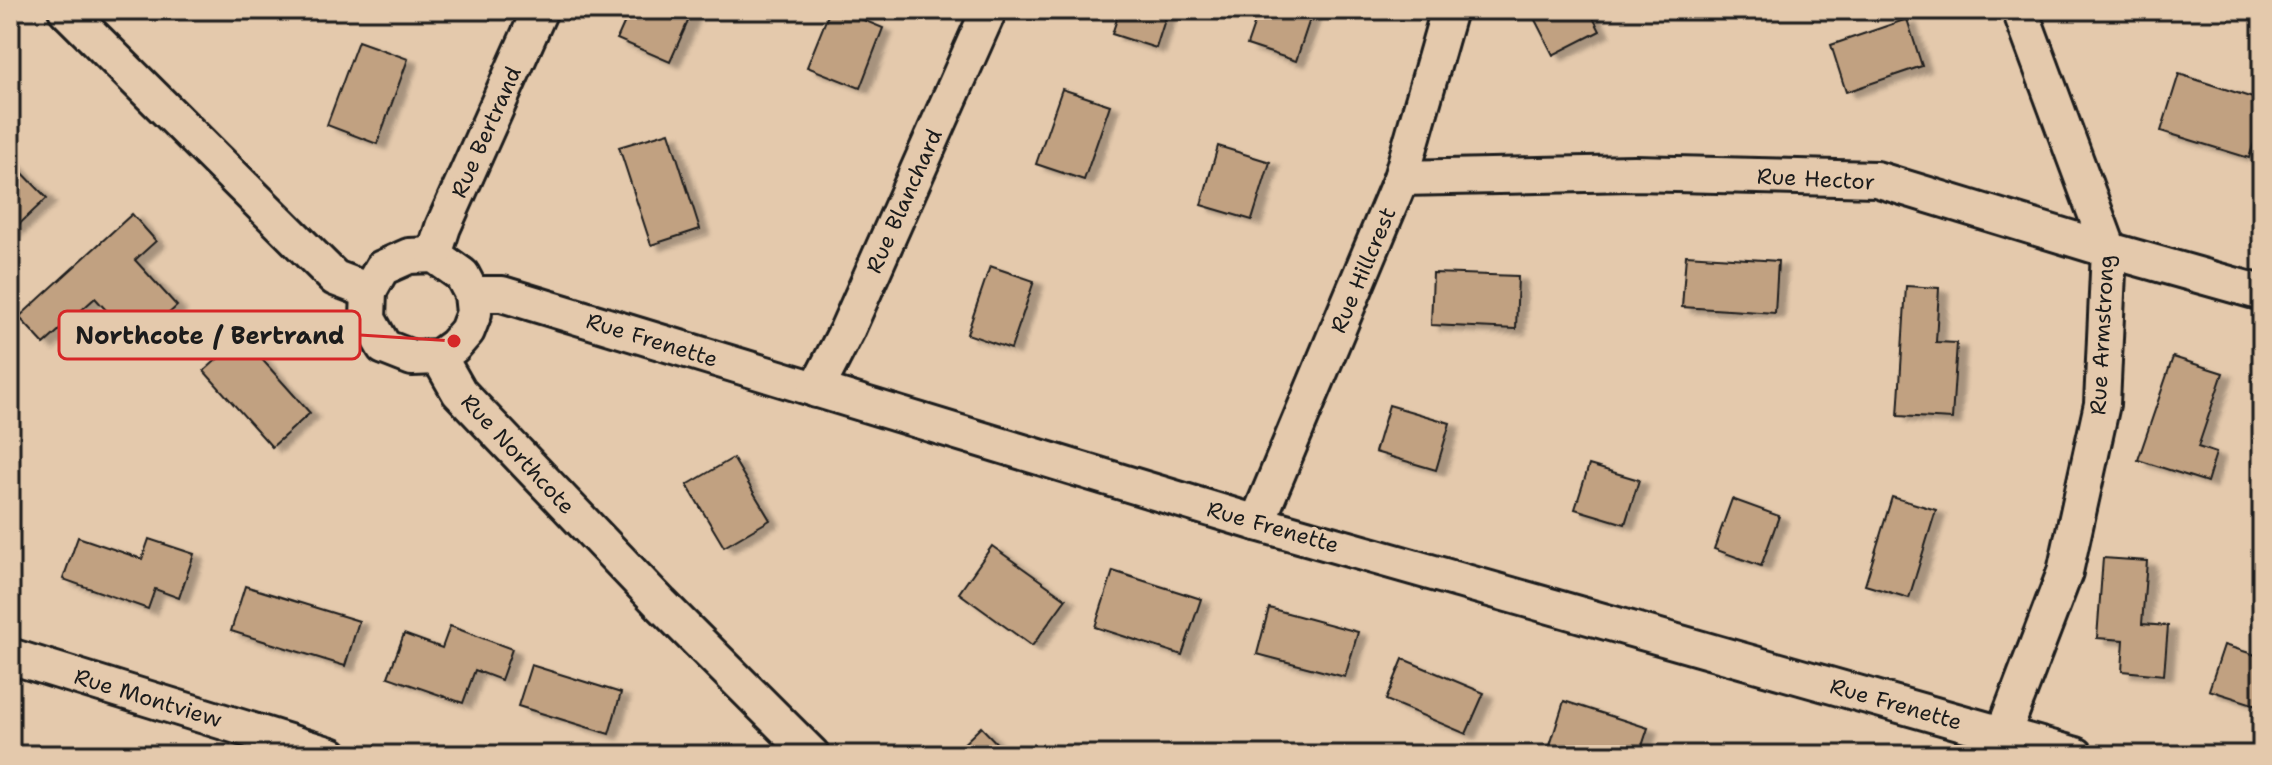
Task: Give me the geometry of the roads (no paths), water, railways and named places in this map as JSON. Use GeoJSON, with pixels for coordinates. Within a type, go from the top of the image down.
{"type":"FeatureCollection","features":[{"type":"Feature","properties":{"kind":"street"},"geometry":{"type":"LineString","coordinates":[[66,10],[335,278],[369,291]]}},
{"type":"Feature","properties":{"kind":"street","name":"Rue Bertrand"},"geometry":{"type":"LineString","coordinates":[[434,255],[443,227],[540,10]]}},
{"type":"Feature","properties":{"kind":"street","name":"Rue Blanchard"},"geometry":{"type":"LineString","coordinates":[[816,390],[853,315],[989,10]]}},
{"type":"Feature","properties":{"kind":"street","name":"Rue Hillcrest"},"geometry":{"type":"LineString","coordinates":[[1257,523],[1401,178],[1449,10]]}},
{"type":"Feature","properties":{"kind":"street","name":"Rue Armstrong"},"geometry":{"type":"LineString","coordinates":[[1998,744],[2065,572],[2102,404],[2109,250],[2020,10]]}},
{"type":"Feature","properties":{"kind":"street","name":"Rue Hector"},"geometry":{"type":"LineString","coordinates":[[1401,178],[1634,173],[1876,179],[2262,293]]}},
{"type":"Feature","properties":{"kind":"street"},"geometry":{"type":"LineString","coordinates":[[434,255],[462,275],[472,294],[474,313],[467,331],[439,357],[412,358],[384,347],[368,319],[369,291],[382,268],[409,256],[434,255]]}},
{"type":"Feature","properties":{"kind":"street","name":"Rue Frenette"},"geometry":{"type":"LineString","coordinates":[[472,294],[502,294],[1998,744],[2076,755]]}},
{"type":"Feature","properties":{"kind":"street","name":"Rue Northcote"},"geometry":{"type":"LineString","coordinates":[[439,357],[459,392],[650,593],[812,755]]}},
{"type":"Feature","properties":{"kind":"street","name":"Rue Montview"},"geometry":{"type":"LineString","coordinates":[[10,656],[331,755]]}},
{"type":"Feature","properties":{"kind":"place","name":"Northcote / Bertrand"},"geometry":{"type":"Point","coordinates":[454,341]}}]}
